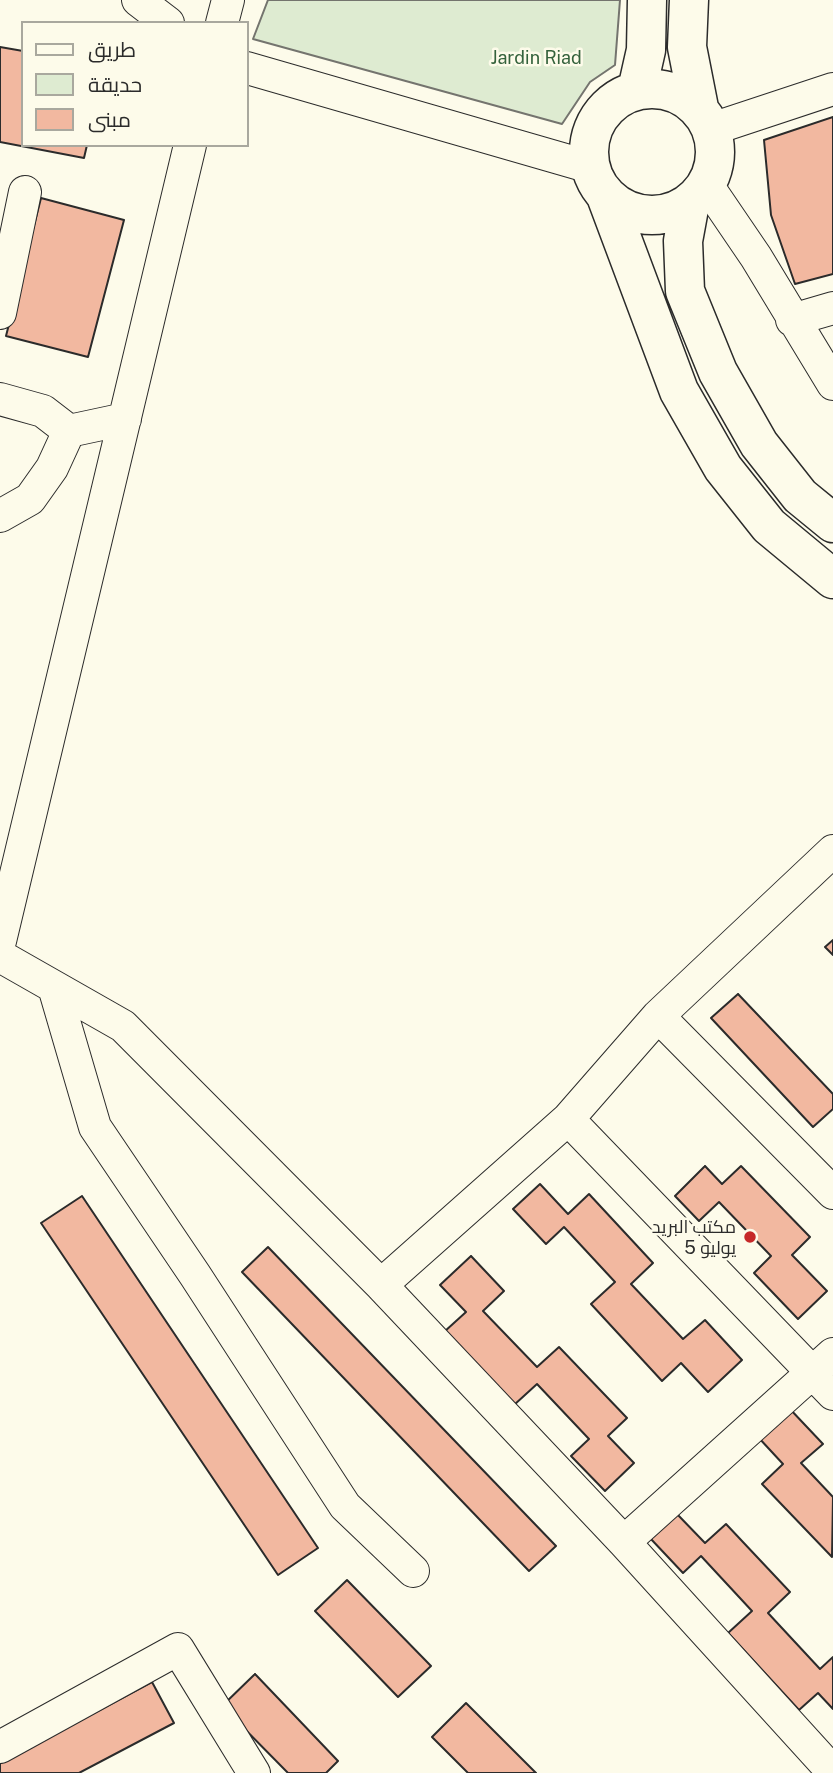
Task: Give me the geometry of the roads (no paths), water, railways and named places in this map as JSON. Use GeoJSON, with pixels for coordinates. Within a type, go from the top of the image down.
{"type":"FeatureCollection","features":[{"type":"Feature","properties":{"kind":"main road"},"geometry":{"type":"LineString","coordinates":[[637,90],[646,50],[647,0]]}},
{"type":"Feature","properties":{"kind":"main road"},"geometry":{"type":"LineString","coordinates":[[689,0],[687,47],[716,148],[715,167],[699,194],[683,241],[685,291],[718,372],[759,444],[800,496],[833,523]]}},
{"type":"Feature","properties":{"kind":"main road"},"geometry":{"type":"LineString","coordinates":[[706,119],[686,97],[654,88],[637,90],[618,98],[604,111],[593,128],[588,147],[598,182],[678,391],[723,468],[769,526],[833,579]]}},
{"type":"Feature","properties":{"kind":"main road"},"geometry":{"type":"LineString","coordinates":[[598,182],[621,208],[638,214],[656,216],[674,212],[699,194]]}},
{"type":"Feature","properties":{"kind":"street"},"geometry":{"type":"LineString","coordinates":[[138,0],[165,21]]}},
{"type":"Feature","properties":{"kind":"street"},"geometry":{"type":"LineString","coordinates":[[223,21],[228,0]]}},
{"type":"Feature","properties":{"kind":"street"},"geometry":{"type":"LineString","coordinates":[[248,68],[598,182]]}},
{"type":"Feature","properties":{"kind":"street"},"geometry":{"type":"LineString","coordinates":[[706,119],[833,89]]}},
{"type":"Feature","properties":{"kind":"street"},"geometry":{"type":"LineString","coordinates":[[0,941],[190,147]]}},
{"type":"Feature","properties":{"kind":"street"},"geometry":{"type":"LineString","coordinates":[[0,313],[25,192]]}},
{"type":"Feature","properties":{"kind":"street"},"geometry":{"type":"LineString","coordinates":[[699,194],[756,257],[833,384]]}},
{"type":"Feature","properties":{"kind":"street"},"geometry":{"type":"LineString","coordinates":[[792,320],[833,308]]}},
{"type":"Feature","properties":{"kind":"street"},"geometry":{"type":"LineString","coordinates":[[0,399],[43,411],[69,431],[125,419]]}},
{"type":"Feature","properties":{"kind":"street"},"geometry":{"type":"LineString","coordinates":[[0,516],[30,499],[52,468],[69,431]]}},
{"type":"Feature","properties":{"kind":"street"},"geometry":{"type":"LineString","coordinates":[[381,1285],[568,1119],[658,1016],[833,851]]}},
{"type":"Feature","properties":{"kind":"street"},"geometry":{"type":"LineString","coordinates":[[0,957],[123,1026],[381,1285],[624,1542],[833,1772]]}},
{"type":"Feature","properties":{"kind":"street"},"geometry":{"type":"LineString","coordinates":[[54,987],[95,1127],[345,1506],[413,1571]]}},
{"type":"Feature","properties":{"kind":"street"},"geometry":{"type":"LineString","coordinates":[[658,1016],[833,1194]]}},
{"type":"Feature","properties":{"kind":"street"},"geometry":{"type":"LineString","coordinates":[[568,1119],[826,1374],[624,1542]]}},
{"type":"Feature","properties":{"kind":"street"},"geometry":{"type":"LineString","coordinates":[[0,1747],[178,1649],[254,1773]]}},
{"type":"Feature","properties":{"kind":"place","name":"مكتب البريد 5 يوليو"},"geometry":{"type":"Point","coordinates":[750,1237]}},
{"type":"Feature","properties":{"kind":"park label","name":"Jardin Riad"},"geometry":{"type":"Point","coordinates":[536,58]}}]}
